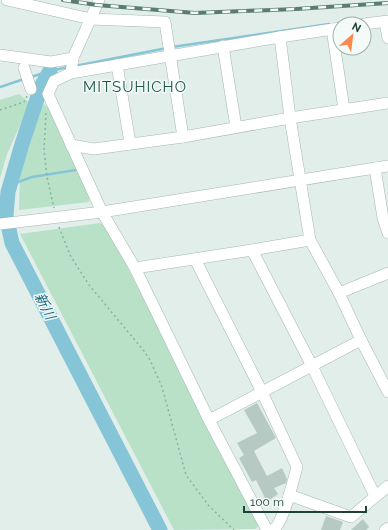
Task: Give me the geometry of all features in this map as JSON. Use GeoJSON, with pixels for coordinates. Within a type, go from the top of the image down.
{"type":"FeatureCollection","features":[{"type":"Feature","properties":{"kind":"street"},"geometry":{"type":"LineString","coordinates":[[7,0],[91,19],[165,22],[183,136]]}},
{"type":"Feature","properties":{"kind":"street"},"geometry":{"type":"LineString","coordinates":[[99,0],[72,66],[54,81],[48,94],[102,212],[135,268],[209,420],[267,530]]}},
{"type":"Feature","properties":{"kind":"street"},"geometry":{"type":"LineString","coordinates":[[372,23],[387,22],[388,38]]}},
{"type":"Feature","properties":{"kind":"street"},"geometry":{"type":"LineString","coordinates":[[0,55],[72,66],[117,65],[170,50],[223,46],[332,30]]}},
{"type":"Feature","properties":{"kind":"street"},"geometry":{"type":"LineString","coordinates":[[280,37],[299,180],[310,240],[339,293],[388,392]]}},
{"type":"Feature","properties":{"kind":"street"},"geometry":{"type":"LineString","coordinates":[[223,46],[236,127]]}},
{"type":"Feature","properties":{"kind":"street"},"geometry":{"type":"LineString","coordinates":[[339,56],[344,109]]}},
{"type":"Feature","properties":{"kind":"street"},"geometry":{"type":"LineString","coordinates":[[117,65],[130,143]]}},
{"type":"Feature","properties":{"kind":"street"},"geometry":{"type":"LineString","coordinates":[[24,68],[31,89]]}},
{"type":"Feature","properties":{"kind":"street"},"geometry":{"type":"LineString","coordinates":[[71,145],[94,149],[388,103]]}},
{"type":"Feature","properties":{"kind":"street"},"geometry":{"type":"LineString","coordinates":[[81,166],[94,149]]}},
{"type":"Feature","properties":{"kind":"street"},"geometry":{"type":"LineString","coordinates":[[0,224],[102,212],[388,166]]}},
{"type":"Feature","properties":{"kind":"street"},"geometry":{"type":"LineString","coordinates":[[375,168],[383,218],[388,233]]}},
{"type":"Feature","properties":{"kind":"street"},"geometry":{"type":"LineString","coordinates":[[135,268],[310,240]]}},
{"type":"Feature","properties":{"kind":"street"},"geometry":{"type":"LineString","coordinates":[[252,250],[312,366],[375,496]]}},
{"type":"Feature","properties":{"kind":"street"},"geometry":{"type":"LineString","coordinates":[[195,259],[262,392],[297,467],[278,527],[273,530]]}},
{"type":"Feature","properties":{"kind":"street"},"geometry":{"type":"LineString","coordinates":[[339,293],[388,272]]}},
{"type":"Feature","properties":{"kind":"street"},"geometry":{"type":"LineString","coordinates":[[209,420],[361,340]]}},
{"type":"Feature","properties":{"kind":"street"},"geometry":{"type":"LineString","coordinates":[[289,495],[351,517],[388,486]]}},
{"type":"Feature","properties":{"kind":"path"},"geometry":{"type":"LineString","coordinates":[[0,110],[24,102],[31,89]]}},
{"type":"Feature","properties":{"kind":"path"},"geometry":{"type":"LineString","coordinates":[[52,102],[46,113],[44,150],[46,169],[56,217],[70,255],[89,285],[150,360],[162,387],[186,475],[209,506],[234,530]]}},
{"type":"Feature","properties":{"kind":"green space"},"geometry":{"type":"Polygon","coordinates":[[[19,94],[30,103],[7,154],[0,178],[0,100],[19,94]]]}},
{"type":"Feature","properties":{"kind":"green space"},"geometry":{"type":"Polygon","coordinates":[[[44,104],[50,110],[89,195],[89,202],[19,210],[20,173],[29,136],[39,108],[44,104]]]}},
{"type":"Feature","properties":{"kind":"green space"},"geometry":{"type":"Polygon","coordinates":[[[100,223],[106,226],[260,525],[255,529],[174,530],[20,234],[100,223]]]}},
{"type":"Feature","properties":{"kind":"building"},"geometry":{"type":"Polygon","coordinates":[[[257,403],[276,438],[254,451],[267,476],[282,468],[287,479],[286,483],[274,488],[278,494],[267,502],[256,480],[252,482],[239,458],[244,455],[237,443],[257,433],[244,410],[257,403]]]}},
{"type":"Feature","properties":{"kind":"building"},"geometry":{"type":"Polygon","coordinates":[[[326,516],[343,522],[340,530],[321,530],[326,516]]]}},
{"type":"Feature","properties":{"kind":"building"},"geometry":{"type":"Polygon","coordinates":[[[363,519],[369,527],[366,530],[351,530],[363,519]]]}},
{"type":"Feature","properties":{"kind":"waterway"},"geometry":{"type":"LineString","coordinates":[[172,47],[329,24]]}},
{"type":"Feature","properties":{"kind":"waterway"},"geometry":{"type":"LineString","coordinates":[[75,66],[167,48]]}},
{"type":"Feature","properties":{"kind":"waterway","name":"新川"},"geometry":{"type":"LineString","coordinates":[[31,77],[68,67]]}},
{"type":"Feature","properties":{"kind":"waterway","name":"新川"},"geometry":{"type":"LineString","coordinates":[[50,71],[41,87],[8,192],[6,215],[12,243],[160,530]]}},
{"type":"Feature","properties":{"kind":"waterway"},"geometry":{"type":"LineString","coordinates":[[0,87],[24,79]]}},
{"type":"Feature","properties":{"kind":"waterway"},"geometry":{"type":"LineString","coordinates":[[10,185],[32,177],[76,170]]}},
{"type":"Feature","properties":{"kind":"railway"},"geometry":{"type":"LineString","coordinates":[[63,0],[97,5],[195,13],[296,9],[388,3]]}},
{"type":"Feature","properties":{"kind":"district","name":"MITSUHICHO"},"geometry":{"type":"Point","coordinates":[135,87]}}]}
